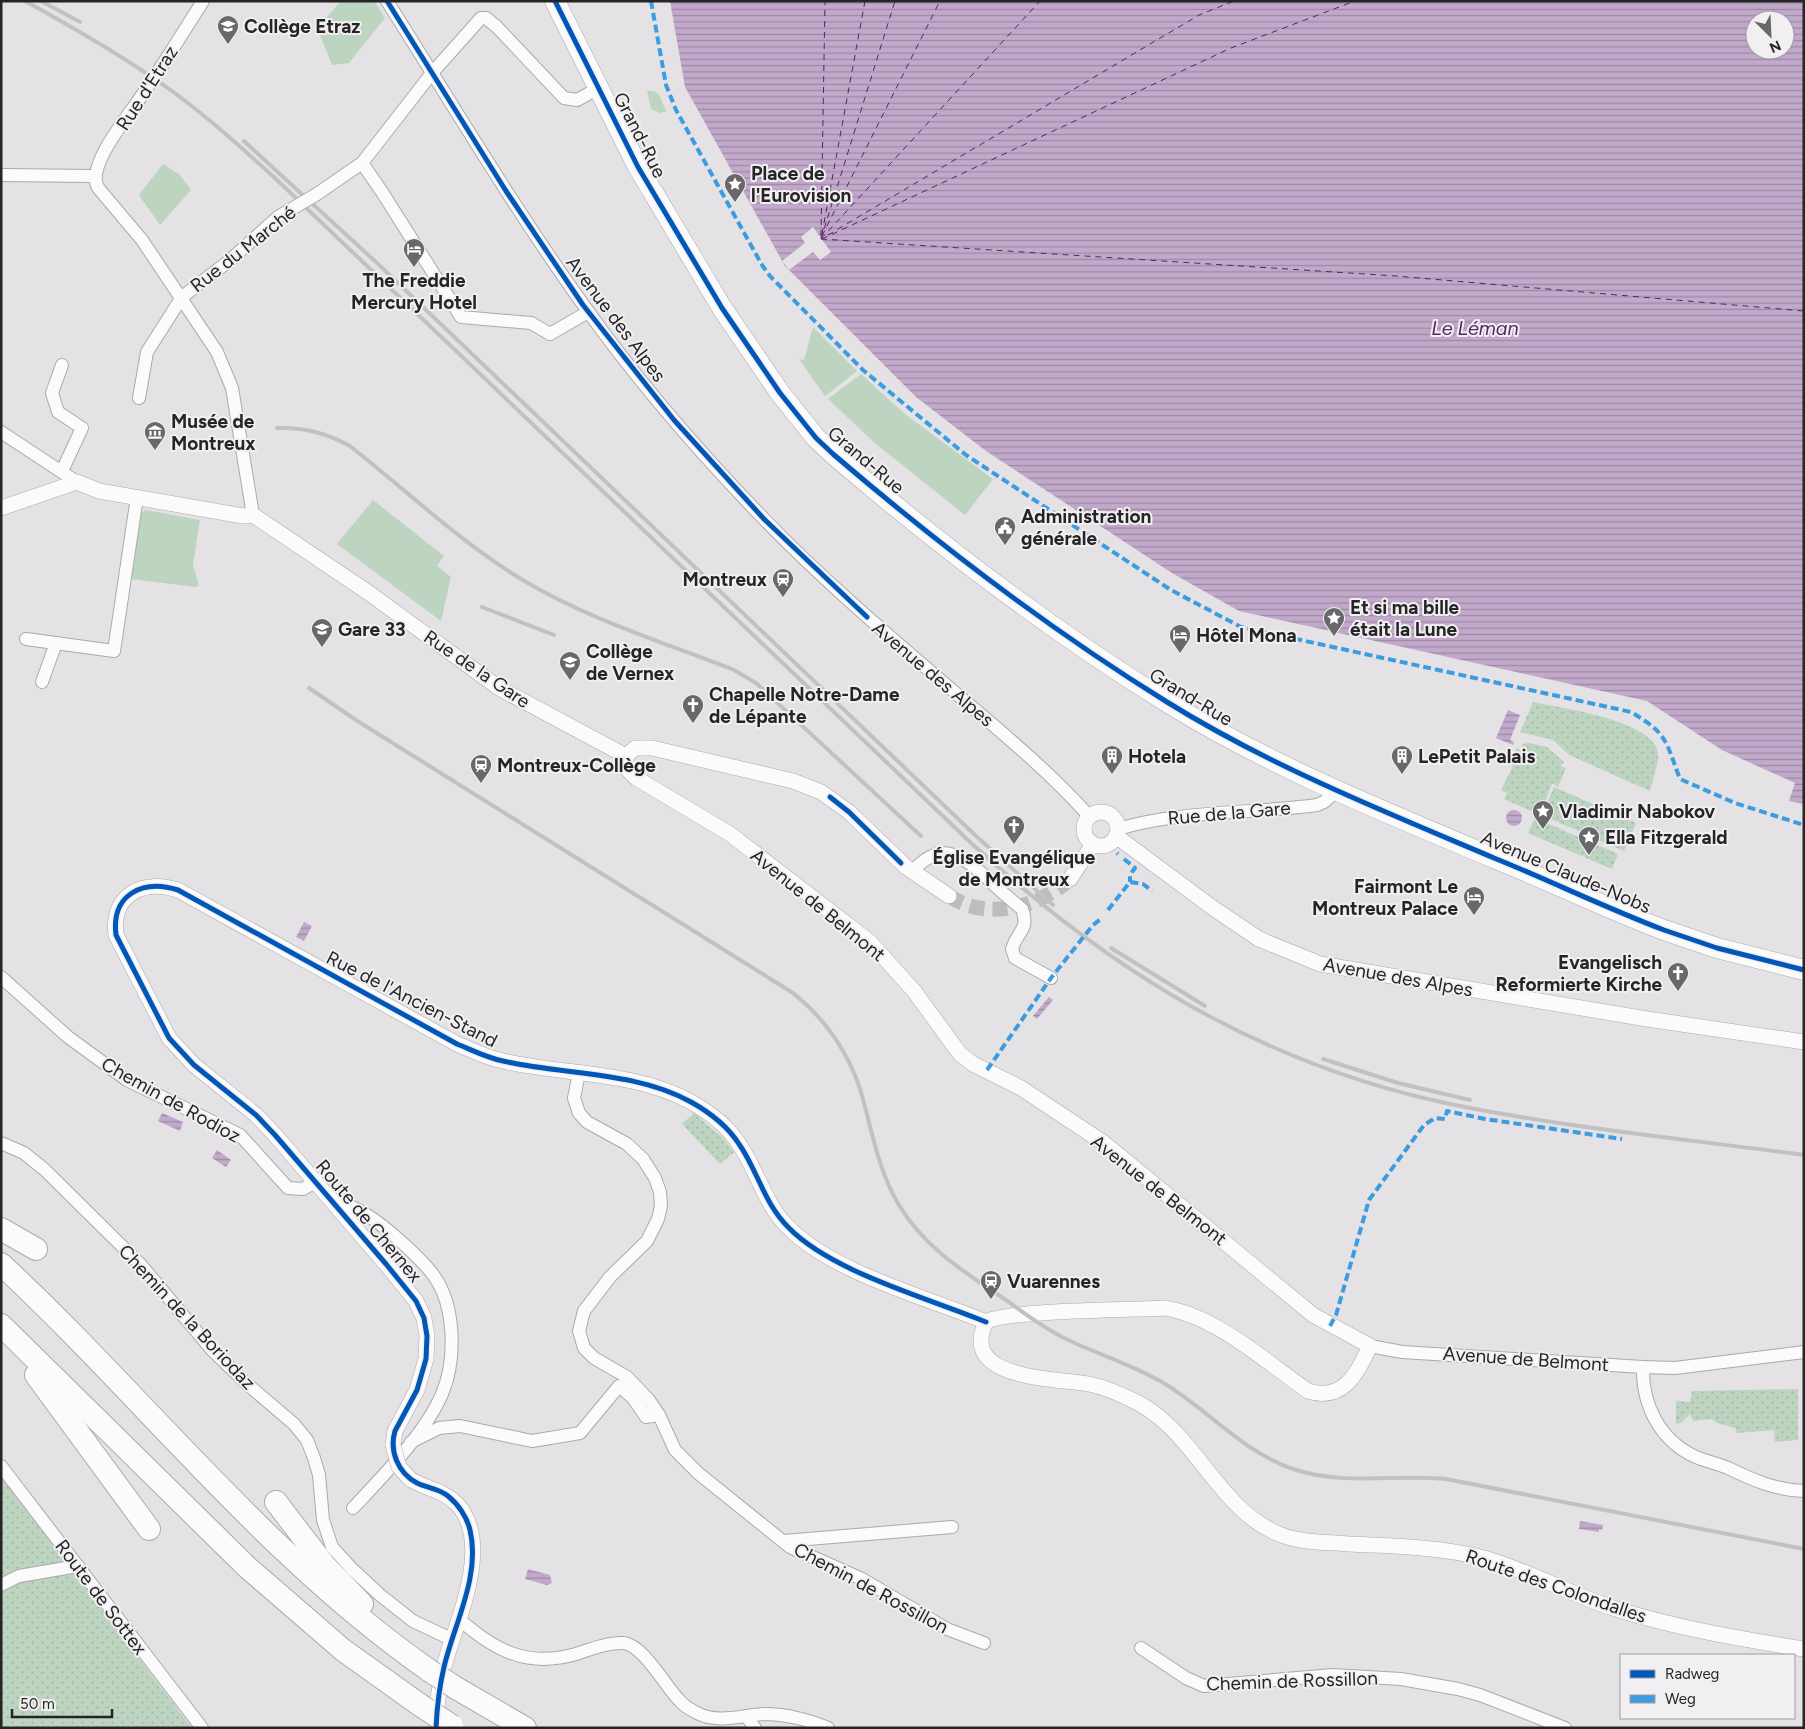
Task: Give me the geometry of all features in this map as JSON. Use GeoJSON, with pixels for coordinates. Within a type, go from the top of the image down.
{"type":"FeatureCollection","features":[{"type":"Feature","properties":{"kind":"highway"},"geometry":{"type":"LineString","coordinates":[[1,1229],[36,1250]]}},
{"type":"Feature","properties":{"kind":"highway"},"geometry":{"type":"LineString","coordinates":[[1,1264],[274,1542],[355,1615],[431,1667]]}},
{"type":"Feature","properties":{"kind":"highway"},"geometry":{"type":"LineString","coordinates":[[1,1327],[149,1529]]}},
{"type":"Feature","properties":{"kind":"highway"},"geometry":{"type":"LineString","coordinates":[[1,1327],[247,1567],[336,1644],[448,1727]]}},
{"type":"Feature","properties":{"kind":"highway"},"geometry":{"type":"LineString","coordinates":[[276,1502],[325,1566],[431,1667],[456,1688],[525,1728]]}},
{"type":"Feature","properties":{"kind":"main road","name":"Grand-Rue"},"geometry":{"type":"LineString","coordinates":[[555,1],[638,167],[722,308],[790,406],[833,454],[979,572],[1115,668],[1168,703],[1251,750],[1329,788]]}},
{"type":"Feature","properties":{"kind":"main road","name":"Avenue Claude-Nobs"},"geometry":{"type":"LineString","coordinates":[[1329,788],[1664,930],[1716,948],[1804,970]]}},
{"type":"Feature","properties":{"kind":"street","name":"Rue d'Etraz"},"geometry":{"type":"LineString","coordinates":[[94,176],[98,164],[202,1]]}},
{"type":"Feature","properties":{"kind":"street","name":"Avenue des Alpes"},"geometry":{"type":"LineString","coordinates":[[387,1],[506,191],[588,312],[674,420],[764,518],[867,618],[1048,772],[1089,816]]}},
{"type":"Feature","properties":{"kind":"street","name":"Rue du Marché"},"geometry":{"type":"LineString","coordinates":[[139,398],[147,352],[182,298],[229,261],[278,217],[317,194],[362,163],[432,73],[481,18],[486,18],[564,98],[577,100],[599,88]]}},
{"type":"Feature","properties":{"kind":"street"},"geometry":{"type":"LineString","coordinates":[[362,163],[461,317],[531,323],[548,333],[552,333],[588,312]]}},
{"type":"Feature","properties":{"kind":"street"},"geometry":{"type":"LineString","coordinates":[[1,175],[94,176],[99,189],[142,240],[217,352],[230,381],[250,483],[253,515],[243,516],[99,491],[77,482],[1,432]]}},
{"type":"Feature","properties":{"kind":"street"},"geometry":{"type":"LineString","coordinates":[[62,365],[52,393],[58,412],[82,428],[62,471]]}},
{"type":"Feature","properties":{"kind":"street"},"geometry":{"type":"LineString","coordinates":[[1,508],[77,482]]}},
{"type":"Feature","properties":{"kind":"street"},"geometry":{"type":"LineString","coordinates":[[26,639],[114,651],[137,497]]}},
{"type":"Feature","properties":{"kind":"street","name":"Rue de la Gare"},"geometry":{"type":"LineString","coordinates":[[253,515],[369,593],[499,688],[626,756]]}},
{"type":"Feature","properties":{"kind":"street"},"geometry":{"type":"LineString","coordinates":[[42,682],[56,643]]}},
{"type":"Feature","properties":{"kind":"street"},"geometry":{"type":"LineString","coordinates":[[626,756],[635,748],[652,748],[762,773],[810,787],[830,797],[849,812],[912,872],[949,896]]}},
{"type":"Feature","properties":{"kind":"street","name":"Avenue de Belmont"},"geometry":{"type":"LineString","coordinates":[[626,756],[626,768],[636,778],[730,834],[870,942],[914,990],[960,1054],[973,1064],[1021,1088],[1104,1143],[1313,1315],[1370,1346],[1402,1352],[1643,1367],[1693,1366],[1804,1352]]}},
{"type":"Feature","properties":{"kind":"street","name":"Rue de la Gare"},"geometry":{"type":"LineString","coordinates":[[1117,833],[1142,822],[1317,805],[1324,802],[1329,788]]}},
{"type":"Feature","properties":{"kind":"street"},"geometry":{"type":"LineString","coordinates":[[1105,812],[1114,818],[1117,833],[1109,844],[1094,844],[1084,832],[1085,822],[1089,816],[1105,812]]}},
{"type":"Feature","properties":{"kind":"street","name":"Avenue des Alpes"},"geometry":{"type":"LineString","coordinates":[[1117,833],[1213,908],[1259,939],[1320,964],[1647,1019],[1804,1042]]}},
{"type":"Feature","properties":{"kind":"street"},"geometry":{"type":"LineString","coordinates":[[1070,879],[1094,844]]}},
{"type":"Feature","properties":{"kind":"street"},"geometry":{"type":"LineString","coordinates":[[912,872],[919,864],[938,855],[949,853],[965,858],[1022,909],[1026,918],[1025,927],[1014,941],[1012,949],[1015,958],[1051,978]]}},
{"type":"Feature","properties":{"kind":"street","name":"Rue de l'Ancien-Stand"},"geometry":{"type":"LineString","coordinates":[[121,906],[131,893],[138,888],[157,886],[178,890],[475,1052],[520,1065],[639,1084],[690,1102],[715,1118],[738,1142],[772,1208],[789,1229],[816,1249],[879,1281],[986,1322]]}},
{"type":"Feature","properties":{"kind":"street","name":"Route de Chernex"},"geometry":{"type":"LineString","coordinates":[[121,906],[115,922],[116,935],[169,1038],[194,1065],[256,1115],[317,1181],[416,1301],[424,1318],[427,1336],[426,1359],[417,1390],[395,1431],[393,1445],[399,1466],[410,1479],[448,1496],[458,1506],[470,1528],[471,1566],[459,1619],[452,1640],[431,1667],[437,1702],[448,1727]]}},
{"type":"Feature","properties":{"kind":"street","name":"Chemin de Rodioz"},"geometry":{"type":"LineString","coordinates":[[1,978],[68,1037],[120,1075],[240,1135],[288,1188],[303,1189],[317,1181]]}},
{"type":"Feature","properties":{"kind":"street","name":"Chemin de Rossillon"},"geometry":{"type":"LineString","coordinates":[[579,1074],[574,1098],[579,1113],[587,1122],[627,1144],[643,1159],[655,1178],[660,1192],[658,1219],[647,1241],[610,1277],[584,1311],[579,1331],[580,1340],[584,1348],[594,1358],[627,1377],[649,1400],[659,1415],[675,1450],[698,1473],[790,1547],[862,1579],[948,1629],[984,1643]]}},
{"type":"Feature","properties":{"kind":"street","name":"Chemin de la Boriodaz"},"geometry":{"type":"LineString","coordinates":[[1,1143],[24,1154],[45,1170],[141,1264],[212,1350],[247,1384],[294,1424],[307,1440],[319,1474],[323,1520],[332,1547],[380,1595],[413,1621],[452,1640]]}},
{"type":"Feature","properties":{"kind":"street"},"geometry":{"type":"LineString","coordinates":[[332,1199],[368,1215],[407,1249],[435,1277],[446,1303],[450,1336],[449,1375],[441,1396],[409,1444],[353,1508]]}},
{"type":"Feature","properties":{"kind":"street"},"geometry":{"type":"LineString","coordinates":[[986,1322],[995,1317],[1026,1314],[1164,1308],[1178,1310],[1212,1323],[1308,1391],[1318,1394],[1329,1394],[1346,1386],[1355,1374],[1370,1346]]}},
{"type":"Feature","properties":{"kind":"street","name":"Route des Colondalles"},"geometry":{"type":"LineString","coordinates":[[986,1322],[981,1331],[981,1341],[987,1356],[997,1368],[1013,1373],[1091,1384],[1134,1400],[1153,1412],[1181,1435],[1222,1486],[1249,1514],[1282,1535],[1314,1542],[1440,1550],[1485,1558],[1615,1609],[1661,1622],[1804,1649]]}},
{"type":"Feature","properties":{"kind":"street"},"geometry":{"type":"LineString","coordinates":[[1643,1367],[1645,1393],[1651,1414],[1660,1428],[1687,1451],[1757,1483],[1787,1490],[1804,1491]]}},
{"type":"Feature","properties":{"kind":"street"},"geometry":{"type":"LineString","coordinates":[[409,1444],[439,1428],[460,1426],[532,1441],[580,1433],[619,1386],[633,1398],[646,1417],[659,1415]]}},
{"type":"Feature","properties":{"kind":"street","name":"Route de Sottex"},"geometry":{"type":"LineString","coordinates":[[1,1466],[202,1728]]}},
{"type":"Feature","properties":{"kind":"street"},"geometry":{"type":"LineString","coordinates":[[784,1542],[952,1527]]}},
{"type":"Feature","properties":{"kind":"street"},"geometry":{"type":"LineString","coordinates":[[1,1585],[19,1576],[78,1566]]}},
{"type":"Feature","properties":{"kind":"street"},"geometry":{"type":"LineString","coordinates":[[459,1619],[508,1653],[542,1661],[558,1659],[606,1645],[626,1643],[642,1654],[680,1702],[699,1714],[725,1719],[767,1714],[814,1722],[828,1728]]}},
{"type":"Feature","properties":{"kind":"street","name":"Chemin de Rossillon"},"geometry":{"type":"LineString","coordinates":[[1141,1648],[1186,1678],[1204,1686],[1333,1676],[1401,1679],[1458,1689],[1480,1695],[1565,1728]]}},
{"type":"Feature","properties":{"kind":"street"},"geometry":{"type":"LineString","coordinates":[[746,1716],[755,1728]]}},
{"type":"Feature","properties":{"kind":"green space"},"geometry":{"type":"Polygon","coordinates":[[[341,1],[374,1],[385,18],[349,63],[332,65],[317,28],[341,1]]]}},
{"type":"Feature","properties":{"kind":"green space"},"geometry":{"type":"Polygon","coordinates":[[[647,91],[659,94],[667,111],[659,113],[651,109],[647,91]]]}},
{"type":"Feature","properties":{"kind":"green space"},"geometry":{"type":"Polygon","coordinates":[[[163,164],[179,174],[191,190],[160,225],[139,195],[163,164]]]}},
{"type":"Feature","properties":{"kind":"green space"},"geometry":{"type":"Polygon","coordinates":[[[813,327],[857,371],[825,396],[799,359],[804,360],[813,327]]]}},
{"type":"Feature","properties":{"kind":"green space"},"geometry":{"type":"Polygon","coordinates":[[[861,374],[906,415],[993,479],[965,515],[876,444],[828,399],[861,374]]]}},
{"type":"Feature","properties":{"kind":"green space"},"geometry":{"type":"Polygon","coordinates":[[[373,500],[444,556],[437,566],[451,577],[441,621],[337,544],[373,500]]]}},
{"type":"Feature","properties":{"kind":"green space"},"geometry":{"type":"Polygon","coordinates":[[[146,510],[200,520],[193,565],[199,585],[196,587],[130,579],[140,513],[146,510]]]}},
{"type":"Feature","properties":{"kind":"green space"},"geometry":{"type":"Polygon","coordinates":[[[1533,702],[1601,716],[1637,730],[1650,739],[1658,754],[1650,791],[1569,755],[1553,740],[1520,732],[1533,702]]]}},
{"type":"Feature","properties":{"kind":"green space"},"geometry":{"type":"Polygon","coordinates":[[[1529,743],[1547,747],[1564,762],[1560,766],[1566,768],[1558,787],[1552,783],[1542,810],[1544,810],[1554,787],[1636,823],[1624,851],[1537,813],[1540,807],[1536,805],[1533,812],[1504,799],[1507,793],[1501,790],[1513,766],[1509,763],[1516,748],[1521,750],[1522,744],[1529,743]]]}},
{"type":"Feature","properties":{"kind":"green space"},"geometry":{"type":"Polygon","coordinates":[[[1535,818],[1618,854],[1612,869],[1528,833],[1535,818]]]}},
{"type":"Feature","properties":{"kind":"green space"},"geometry":{"type":"Polygon","coordinates":[[[694,1113],[723,1138],[734,1152],[720,1164],[682,1124],[694,1113]]]}},
{"type":"Feature","properties":{"kind":"green space"},"geometry":{"type":"Polygon","coordinates":[[[1798,1389],[1798,1440],[1775,1442],[1774,1430],[1737,1433],[1735,1428],[1717,1423],[1712,1419],[1693,1421],[1690,1414],[1681,1423],[1676,1424],[1676,1401],[1690,1402],[1692,1391],[1798,1389]]]}},
{"type":"Feature","properties":{"kind":"green space"},"geometry":{"type":"Polygon","coordinates":[[[1,1477],[192,1728],[1,1728],[1,1477]]]}},
{"type":"Feature","properties":{"kind":"water","name":"Le Léman"},"geometry":{"type":"Polygon","coordinates":[[[670,1],[1804,1],[1804,804],[1789,801],[1795,783],[1722,750],[1647,701],[1239,611],[1172,573],[986,451],[916,397],[785,266],[685,87],[670,1]]]}},
{"type":"Feature","properties":{"kind":"water"},"geometry":{"type":"Polygon","coordinates":[[[1508,710],[1520,715],[1510,740],[1514,742],[1513,745],[1496,738],[1508,710]]]}},
{"type":"Feature","properties":{"kind":"water"},"geometry":{"type":"Polygon","coordinates":[[[1514,810],[1522,818],[1514,826],[1506,818],[1514,810]]]}},
{"type":"Feature","properties":{"kind":"water"},"geometry":{"type":"Polygon","coordinates":[[[304,922],[312,926],[304,941],[296,937],[304,922]]]}},
{"type":"Feature","properties":{"kind":"water"},"geometry":{"type":"Polygon","coordinates":[[[1049,997],[1053,1000],[1037,1019],[1033,1016],[1049,997]]]}},
{"type":"Feature","properties":{"kind":"water"},"geometry":{"type":"Polygon","coordinates":[[[162,1113],[183,1122],[180,1131],[158,1121],[162,1113]]]}},
{"type":"Feature","properties":{"kind":"water"},"geometry":{"type":"Polygon","coordinates":[[[217,1150],[231,1160],[226,1167],[212,1158],[217,1150]]]}},
{"type":"Feature","properties":{"kind":"water"},"geometry":{"type":"Polygon","coordinates":[[[1580,1521],[1603,1525],[1602,1530],[1599,1529],[1599,1532],[1579,1529],[1580,1521]]]}},
{"type":"Feature","properties":{"kind":"water"},"geometry":{"type":"Polygon","coordinates":[[[528,1569],[550,1575],[552,1583],[547,1585],[525,1579],[528,1569]]]}},
{"type":"Feature","properties":{"kind":"pier"},"geometry":{"type":"Polygon","coordinates":[[[813,227],[831,252],[820,260],[813,252],[789,270],[782,261],[805,243],[801,237],[813,227]]]}},
{"type":"Feature","properties":{"kind":"ferry route"},"geometry":{"type":"LineString","coordinates":[[821,236],[825,1]]}},
{"type":"Feature","properties":{"kind":"ferry route"},"geometry":{"type":"LineString","coordinates":[[822,234],[865,1]]}},
{"type":"Feature","properties":{"kind":"ferry route"},"geometry":{"type":"LineString","coordinates":[[821,239],[895,1]]}},
{"type":"Feature","properties":{"kind":"ferry route"},"geometry":{"type":"LineString","coordinates":[[822,236],[940,1]]}},
{"type":"Feature","properties":{"kind":"ferry route"},"geometry":{"type":"LineString","coordinates":[[821,239],[1040,1]]}},
{"type":"Feature","properties":{"kind":"ferry route"},"geometry":{"type":"LineString","coordinates":[[828,235],[1199,15],[1234,1]]}},
{"type":"Feature","properties":{"kind":"ferry route"},"geometry":{"type":"LineString","coordinates":[[822,239],[1231,48],[1355,1]]}},
{"type":"Feature","properties":{"kind":"ferry route"},"geometry":{"type":"LineString","coordinates":[[821,239],[1396,276],[1804,311]]}},
{"type":"Feature","properties":{"kind":"tunnel"},"geometry":{"type":"LineString","coordinates":[[949,896],[964,904],[979,908],[1012,908],[1028,904],[1043,897],[1070,879]]}},
{"type":"Feature","properties":{"kind":"railway"},"geometry":{"type":"LineString","coordinates":[[25,1],[100,44],[172,91],[239,145],[970,842],[1023,889],[1078,932],[1134,971],[1192,1007],[1252,1038],[1315,1064],[1381,1087],[1450,1104],[1538,1120],[1804,1155]]}},
{"type":"Feature","properties":{"kind":"railway"},"geometry":{"type":"LineString","coordinates":[[41,1],[80,22]]}},
{"type":"Feature","properties":{"kind":"railway"},"geometry":{"type":"LineString","coordinates":[[244,141],[377,263],[976,836],[1053,905]]}},
{"type":"Feature","properties":{"kind":"railway"},"geometry":{"type":"LineString","coordinates":[[277,428],[315,432],[350,446],[476,549],[546,593],[599,618],[734,670],[756,683],[921,836]]}},
{"type":"Feature","properties":{"kind":"railway"},"geometry":{"type":"LineString","coordinates":[[482,607],[554,635]]}},
{"type":"Feature","properties":{"kind":"railway"},"geometry":{"type":"LineString","coordinates":[[309,688],[359,722],[793,993],[824,1024],[848,1061],[860,1089],[885,1177],[899,1205],[920,1234],[946,1258],[1041,1325],[1066,1339],[1162,1382],[1195,1404],[1257,1452],[1293,1469],[1312,1474],[1350,1478],[1446,1479],[1804,1549]]}},
{"type":"Feature","properties":{"kind":"railway"},"geometry":{"type":"LineString","coordinates":[[1111,948],[1205,1006]]}},
{"type":"Feature","properties":{"kind":"railway"},"geometry":{"type":"LineString","coordinates":[[1323,1059],[1398,1083],[1470,1100]]}},
{"type":"Feature","properties":{"kind":"marked path"},"geometry":{"type":"LineString","coordinates":[[651,1],[666,85],[676,110],[762,265],[770,276],[863,370],[966,455],[1171,590],[1241,627],[1631,712],[1652,726],[1664,739],[1680,779],[1735,803],[1804,825]]}},
{"type":"Feature","properties":{"kind":"marked path"},"geometry":{"type":"LineString","coordinates":[[1124,859],[1135,868],[1130,875],[1130,882]]}},
{"type":"Feature","properties":{"kind":"marked path"},"geometry":{"type":"LineString","coordinates":[[1108,910],[1130,882],[1143,884],[1152,891]]}},
{"type":"Feature","properties":{"kind":"marked path"},"geometry":{"type":"LineString","coordinates":[[987,1070],[1051,978],[1093,925],[1102,918]]}},
{"type":"Feature","properties":{"kind":"marked path"},"geometry":{"type":"LineString","coordinates":[[1330,1326],[1336,1315],[1369,1200],[1424,1125],[1435,1118],[1445,1119],[1447,1111],[1485,1119],[1622,1139]]}},
{"type":"Feature","properties":{"kind":"cycle path"},"geometry":{"type":"LineString","coordinates":[[387,1],[506,191],[583,305],[674,420],[764,519],[867,617]]}},
{"type":"Feature","properties":{"kind":"cycle path"},"geometry":{"type":"LineString","coordinates":[[555,1],[638,167],[722,308],[780,393],[816,438],[833,454],[954,553],[1037,615],[1123,674],[1206,725],[1286,767],[1369,805],[1642,922],[1717,948],[1804,970]]}},
{"type":"Feature","properties":{"kind":"cycle path"},"geometry":{"type":"LineString","coordinates":[[830,797],[849,812],[901,863]]}},
{"type":"Feature","properties":{"kind":"cycle path"},"geometry":{"type":"LineString","coordinates":[[436,1728],[442,1675],[465,1600],[472,1565],[472,1547],[469,1525],[459,1507],[444,1493],[410,1479],[400,1467],[394,1454],[393,1439],[395,1431],[417,1390],[426,1359],[427,1336],[424,1318],[416,1301],[386,1264],[275,1135],[256,1115],[194,1065],[169,1038],[116,935],[116,921],[119,909],[124,900],[132,893],[153,887],[178,890],[457,1044],[485,1056],[526,1066],[599,1075],[647,1084],[691,1102],[718,1120],[735,1138],[746,1154],[773,1209],[780,1219],[807,1244],[855,1271],[986,1322]]}},
{"type":"Feature","properties":{"kind":"place","name":"Collège Etraz"},"geometry":{"type":"Point","coordinates":[228,45]}},
{"type":"Feature","properties":{"kind":"place","name":"Place de l'Eurovision"},"geometry":{"type":"Point","coordinates":[735,203]}},
{"type":"Feature","properties":{"kind":"place","name":"The Freddie Mercury Hotel"},"geometry":{"type":"Point","coordinates":[414,268]}},
{"type":"Feature","properties":{"kind":"place","name":"Musée de Montreux"},"geometry":{"type":"Point","coordinates":[155,451]}},
{"type":"Feature","properties":{"kind":"place","name":"Administration générale"},"geometry":{"type":"Point","coordinates":[1005,546]}},
{"type":"Feature","properties":{"kind":"place","name":"Montreux"},"geometry":{"type":"Point","coordinates":[783,598]}},
{"type":"Feature","properties":{"kind":"place","name":"Et si ma bille était la Lune"},"geometry":{"type":"Point","coordinates":[1334,637]}},
{"type":"Feature","properties":{"kind":"place","name":"Gare 33"},"geometry":{"type":"Point","coordinates":[322,648]}},
{"type":"Feature","properties":{"kind":"place","name":"Hôtel Mona"},"geometry":{"type":"Point","coordinates":[1180,654]}},
{"type":"Feature","properties":{"kind":"place","name":"Collège de Vernex"},"geometry":{"type":"Point","coordinates":[570,681]}},
{"type":"Feature","properties":{"kind":"place","name":"Chapelle Notre-Dame de Lépante"},"geometry":{"type":"Point","coordinates":[693,724]}},
{"type":"Feature","properties":{"kind":"place","name":"Hotela"},"geometry":{"type":"Point","coordinates":[1112,775]}},
{"type":"Feature","properties":{"kind":"place","name":"LePetit Palais"},"geometry":{"type":"Point","coordinates":[1402,775]}},
{"type":"Feature","properties":{"kind":"place","name":"Montreux-Collège"},"geometry":{"type":"Point","coordinates":[481,784]}},
{"type":"Feature","properties":{"kind":"place","name":"Vladimir Nabokov"},"geometry":{"type":"Point","coordinates":[1543,830]}},
{"type":"Feature","properties":{"kind":"place","name":"Église Evangélique de Montreux"},"geometry":{"type":"Point","coordinates":[1014,845]}},
{"type":"Feature","properties":{"kind":"place","name":"Ella Fitzgerald"},"geometry":{"type":"Point","coordinates":[1589,856]}},
{"type":"Feature","properties":{"kind":"place","name":"Fairmont Le Montreux Palace"},"geometry":{"type":"Point","coordinates":[1474,916]}},
{"type":"Feature","properties":{"kind":"place","name":"Evangelisch Reformierte Kirche"},"geometry":{"type":"Point","coordinates":[1678,992]}},
{"type":"Feature","properties":{"kind":"place","name":"Vuarennes"},"geometry":{"type":"Point","coordinates":[991,1300]}}]}
